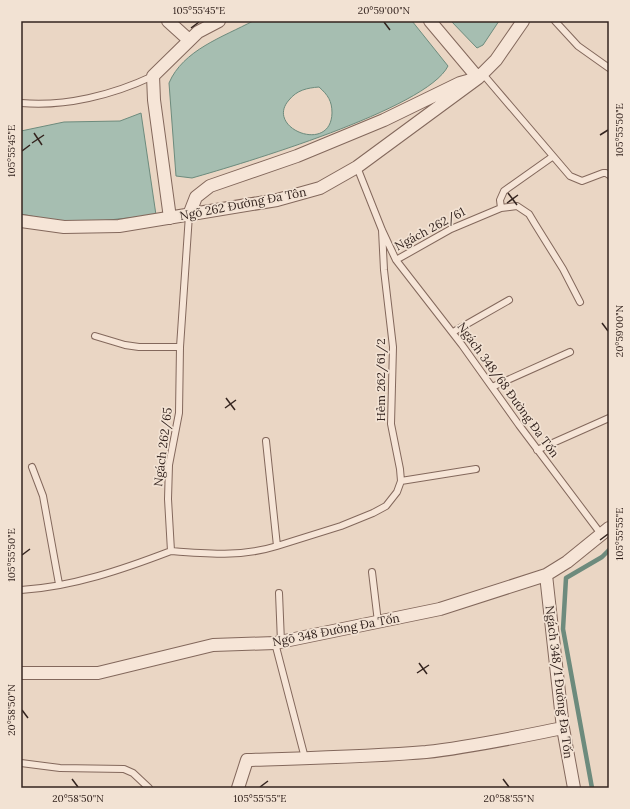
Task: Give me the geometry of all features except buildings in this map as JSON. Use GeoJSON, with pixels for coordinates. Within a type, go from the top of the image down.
{"type":"FeatureCollection","features":[{"type":"Feature","properties":{"kind":"street"},"geometry":{"type":"LineString","coordinates":[[168,21],[189,40]]}},
{"type":"Feature","properties":{"kind":"street"},"geometry":{"type":"LineString","coordinates":[[170,218],[154,100],[153,76],[202,29],[219,21]]}},
{"type":"Feature","properties":{"kind":"street"},"geometry":{"type":"LineString","coordinates":[[189,214],[196,197],[210,186],[297,156],[384,120],[454,85],[480,75],[430,21]]}},
{"type":"Feature","properties":{"kind":"street","name":"Ngõ 262 Đường Đa Tôn"},"geometry":{"type":"LineString","coordinates":[[21,221],[64,227],[119,226],[299,195],[332,182],[357,167],[480,75],[496,60],[522,21]]}},
{"type":"Feature","properties":{"kind":"street","name":"Ngõ 348 Đường Đa Tốn"},"geometry":{"type":"LineString","coordinates":[[21,673],[98,673],[213,645],[278,643],[440,609],[546,575],[567,562],[605,531]]}},
{"type":"Feature","properties":{"kind":"street","name":"Ngách 348/1 Đường Đa Tốn"},"geometry":{"type":"LineString","coordinates":[[546,575],[563,728],[574,788]]}},
{"type":"Feature","properties":{"kind":"street"},"geometry":{"type":"LineString","coordinates":[[238,788],[247,760],[356,757],[428,752],[504,740],[563,728]]}},
{"type":"Feature","properties":{"kind":"lane"},"geometry":{"type":"LineString","coordinates":[[555,21],[578,46],[609,68]]}},
{"type":"Feature","properties":{"kind":"lane"},"geometry":{"type":"LineString","coordinates":[[480,75],[552,157],[575,180],[588,180],[606,173],[609,175]]}},
{"type":"Feature","properties":{"kind":"lane"},"geometry":{"type":"LineString","coordinates":[[21,103],[41,105],[117,92],[153,76]]}},
{"type":"Feature","properties":{"kind":"lane"},"geometry":{"type":"LineString","coordinates":[[501,208],[500,200],[504,191],[552,157]]}},
{"type":"Feature","properties":{"kind":"lane","name":"Ngách 262/61"},"geometry":{"type":"LineString","coordinates":[[357,167],[382,230],[396,260],[451,229],[501,208],[516,206],[529,214],[563,269],[580,302]]}},
{"type":"Feature","properties":{"kind":"lane","name":"Ngách 262/65"},"geometry":{"type":"LineString","coordinates":[[171,551],[168,499],[170,465],[179,413],[180,347],[189,214]]}},
{"type":"Feature","properties":{"kind":"lane","name":"Hẻm 262/61/2"},"geometry":{"type":"LineString","coordinates":[[171,551],[207,554],[248,554],[341,526],[373,513],[386,506],[397,492],[400,482],[400,469],[391,424],[393,347],[384,270],[382,230]]}},
{"type":"Feature","properties":{"kind":"lane","name":"Ngách 348/68 Đường Đa Tốn"},"geometry":{"type":"LineString","coordinates":[[396,260],[453,332],[537,450],[605,531]]}},
{"type":"Feature","properties":{"kind":"lane"},"geometry":{"type":"LineString","coordinates":[[453,332],[509,300]]}},
{"type":"Feature","properties":{"kind":"lane"},"geometry":{"type":"LineString","coordinates":[[95,336],[125,345],[139,347],[180,347]]}},
{"type":"Feature","properties":{"kind":"lane"},"geometry":{"type":"LineString","coordinates":[[492,386],[570,352]]}},
{"type":"Feature","properties":{"kind":"lane"},"geometry":{"type":"LineString","coordinates":[[537,450],[609,418]]}},
{"type":"Feature","properties":{"kind":"lane"},"geometry":{"type":"LineString","coordinates":[[266,441],[277,546]]}},
{"type":"Feature","properties":{"kind":"lane"},"geometry":{"type":"LineString","coordinates":[[32,467],[43,496],[59,584]]}},
{"type":"Feature","properties":{"kind":"lane"},"geometry":{"type":"LineString","coordinates":[[400,482],[476,469]]}},
{"type":"Feature","properties":{"kind":"lane"},"geometry":{"type":"LineString","coordinates":[[21,590],[59,584],[129,567],[171,551]]}},
{"type":"Feature","properties":{"kind":"lane"},"geometry":{"type":"LineString","coordinates":[[372,572],[378,622]]}},
{"type":"Feature","properties":{"kind":"lane"},"geometry":{"type":"LineString","coordinates":[[279,593],[278,643],[305,758]]}},
{"type":"Feature","properties":{"kind":"lane"},"geometry":{"type":"LineString","coordinates":[[21,763],[60,768],[124,769],[133,773],[149,788]]}},
{"type":"Feature","properties":{"kind":"shaded area"},"geometry":{"type":"Polygon","coordinates":[[[253,21],[412,21],[448,66],[433,83],[406,100],[371,117],[250,161],[192,178],[176,176],[169,83],[175,72],[194,53],[217,39],[253,21]],[[319,87],[306,89],[295,94],[289,100],[284,110],[285,120],[291,127],[301,133],[311,135],[321,133],[329,126],[332,113],[331,105],[329,98],[319,87]]]}},
{"type":"Feature","properties":{"kind":"shaded area"},"geometry":{"type":"Polygon","coordinates":[[[451,21],[499,21],[483,45],[477,48],[451,21]]]}},
{"type":"Feature","properties":{"kind":"shaded area"},"geometry":{"type":"Polygon","coordinates":[[[141,113],[156,215],[71,224],[21,214],[21,131],[64,122],[120,121],[141,113]]]}},
{"type":"Feature","properties":{"kind":"waterway"},"geometry":{"type":"LineString","coordinates":[[592,788],[563,629],[566,578],[602,557],[609,550]]}}]}
